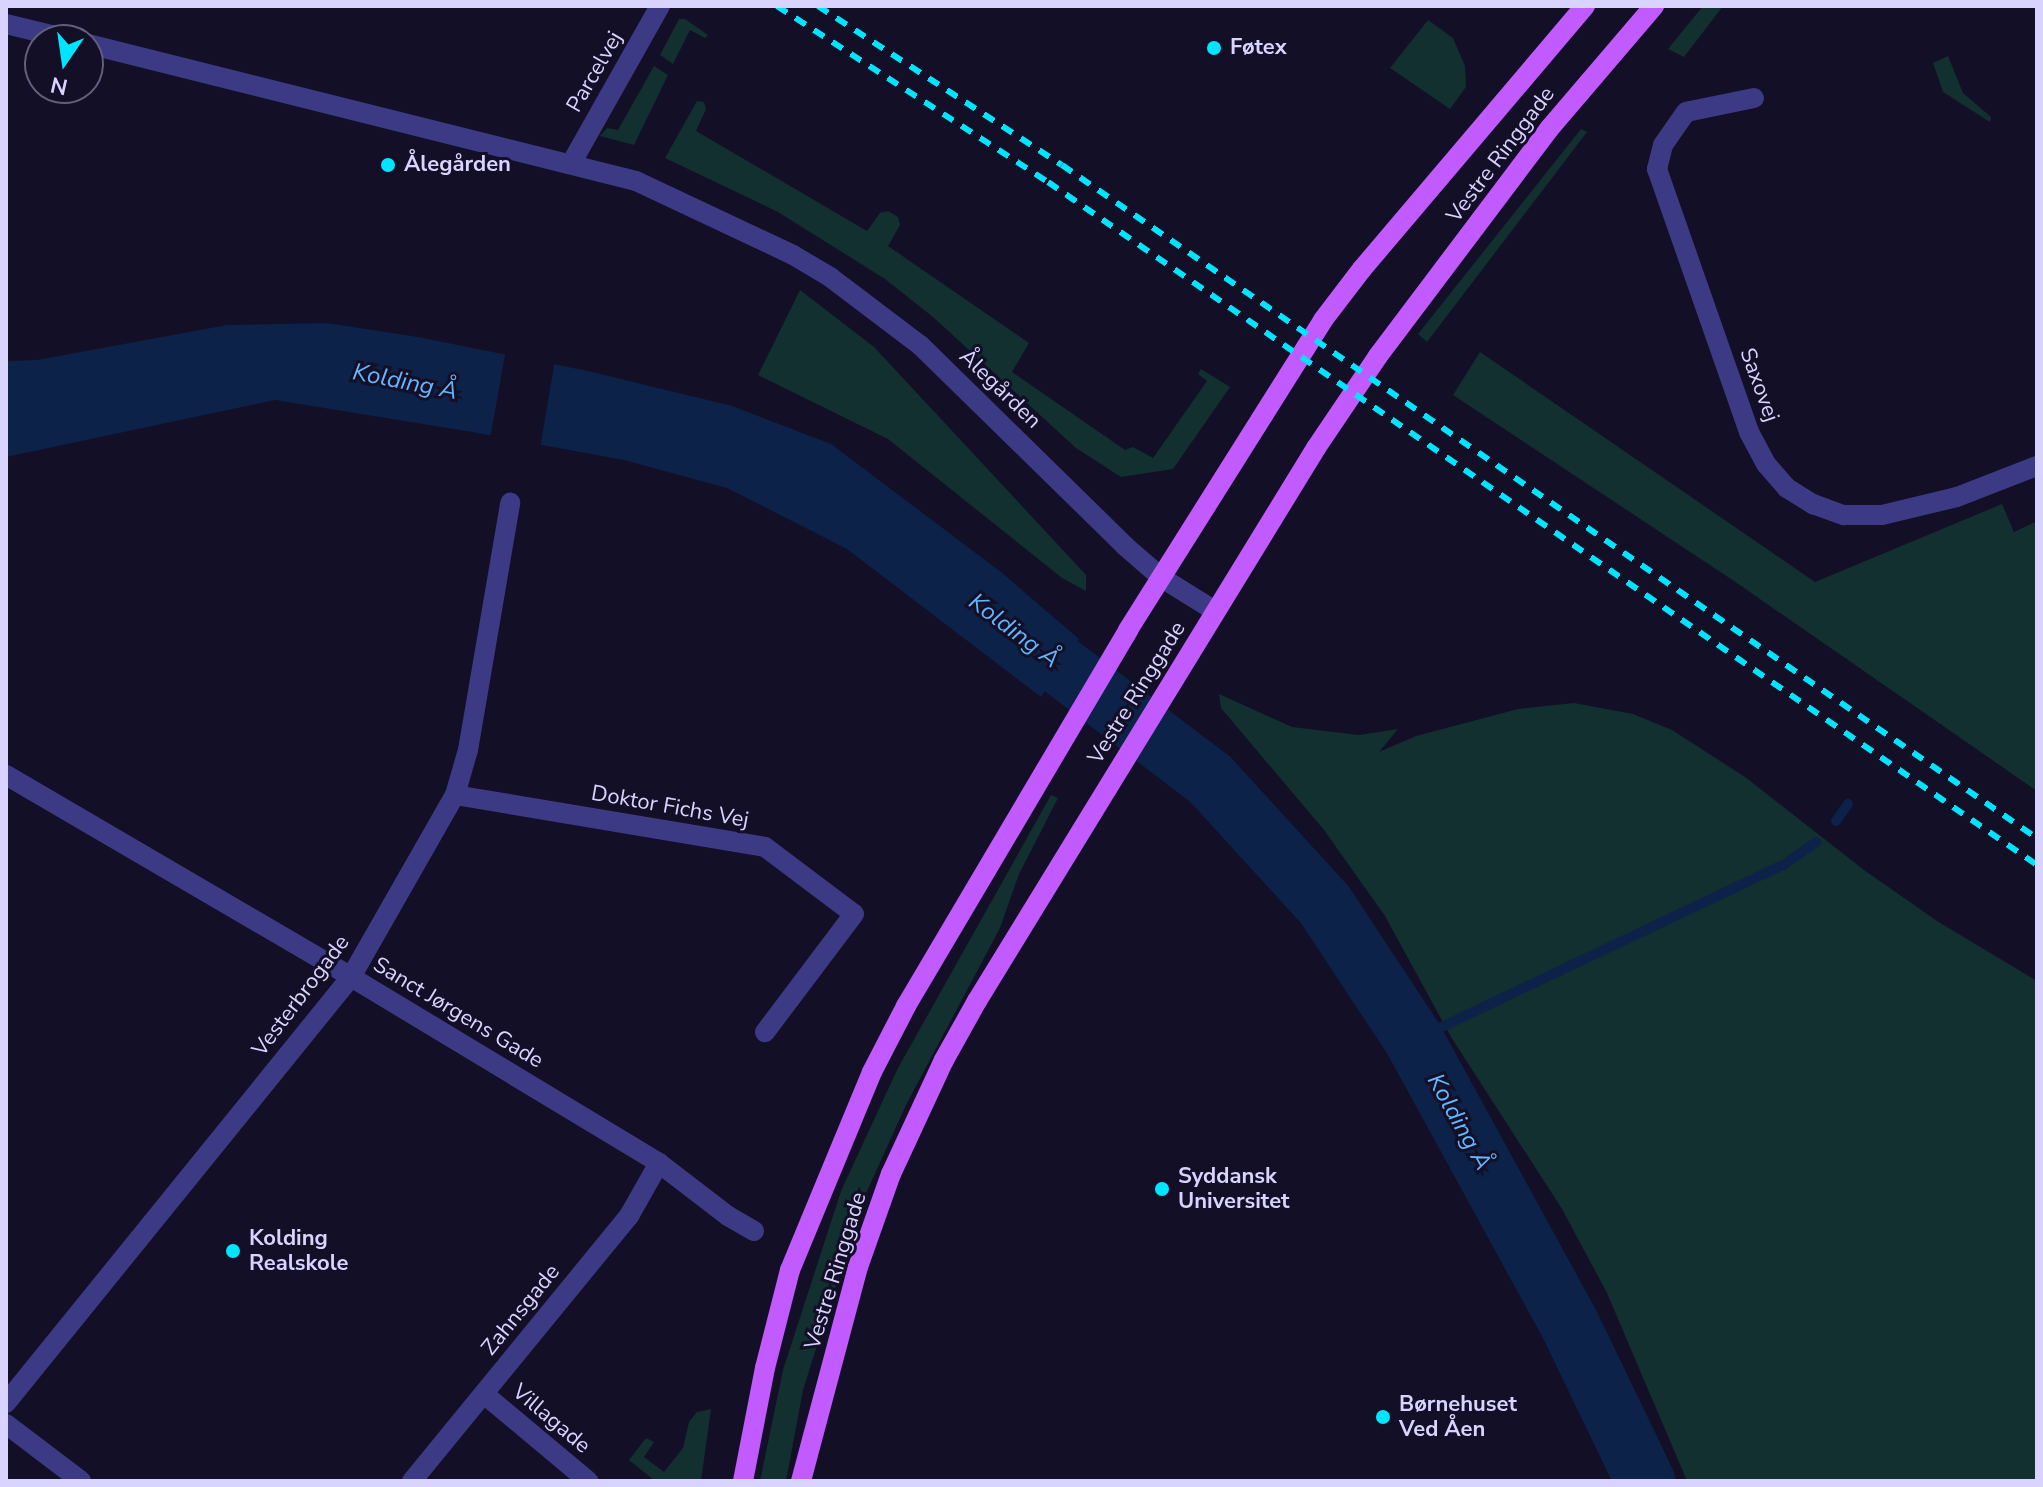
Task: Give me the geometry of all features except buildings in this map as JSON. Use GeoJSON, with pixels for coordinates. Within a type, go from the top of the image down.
{"type":"FeatureCollection","features":[{"type":"Feature","properties":{"kind":"main road","name":"Vestre Ringgade"},"geometry":{"type":"LineString","coordinates":[[743,1481],[765,1368],[790,1270],[872,1072],[904,1009],[1037,780],[1323,320],[1362,269],[1585,6]]}},
{"type":"Feature","properties":{"kind":"main road","name":"Vestre Ringgade"},"geometry":{"type":"LineString","coordinates":[[801,1481],[858,1267],[891,1174],[964,1025],[1215,611],[1316,448],[1378,356],[1549,129],[1654,6]]}},
{"type":"Feature","properties":{"kind":"street","name":"Parcelvej"},"geometry":{"type":"LineString","coordinates":[[572,162],[660,6]]}},
{"type":"Feature","properties":{"kind":"street","name":"Ålegården"},"geometry":{"type":"LineString","coordinates":[[104,48],[572,162],[636,181],[793,255],[830,277],[920,345],[1162,578],[1215,611]]}},
{"type":"Feature","properties":{"kind":"street","name":"Saxovej"},"geometry":{"type":"LineString","coordinates":[[1754,98],[1686,112],[1663,145],[1657,169],[1749,432],[1766,464],[1787,488],[1813,504],[1844,515],[1869,515],[1957,497],[2037,466]]}},
{"type":"Feature","properties":{"kind":"street","name":"Vesterbrogade"},"geometry":{"type":"LineString","coordinates":[[6,1403],[351,977],[455,795],[468,750],[510,503]]}},
{"type":"Feature","properties":{"kind":"street","name":"Sanct Jørgens Gade"},"geometry":{"type":"LineString","coordinates":[[6,775],[351,977],[659,1163],[728,1216],[754,1231]]}},
{"type":"Feature","properties":{"kind":"street","name":"Doktor Fichs Vej"},"geometry":{"type":"LineString","coordinates":[[455,795],[765,847],[854,914],[765,1032]]}},
{"type":"Feature","properties":{"kind":"street","name":"Zahnsgade"},"geometry":{"type":"LineString","coordinates":[[412,1481],[629,1216],[659,1163]]}},
{"type":"Feature","properties":{"kind":"street","name":"Villagade"},"geometry":{"type":"LineString","coordinates":[[484,1394],[588,1481]]}},
{"type":"Feature","properties":{"kind":"street"},"geometry":{"type":"LineString","coordinates":[[6,1424],[81,1481]]}},
{"type":"Feature","properties":{"kind":"green space"},"geometry":{"type":"Polygon","coordinates":[[[1703,6],[1723,6],[1684,57],[1668,49],[1703,6]]]}},
{"type":"Feature","properties":{"kind":"green space"},"geometry":{"type":"Polygon","coordinates":[[[679,19],[685,19],[708,35],[705,38],[690,30],[673,64],[660,55],[679,19]]]}},
{"type":"Feature","properties":{"kind":"green space"},"geometry":{"type":"Polygon","coordinates":[[[1428,20],[1453,38],[1465,66],[1466,87],[1450,109],[1390,68],[1428,20]]]}},
{"type":"Feature","properties":{"kind":"green space"},"geometry":{"type":"Polygon","coordinates":[[[1948,56],[1963,93],[1991,117],[1990,122],[1943,92],[1933,63],[1948,56]]]}},
{"type":"Feature","properties":{"kind":"green space"},"geometry":{"type":"Polygon","coordinates":[[[654,66],[668,75],[634,145],[600,136],[607,128],[618,130],[654,66]]]}},
{"type":"Feature","properties":{"kind":"green space"},"geometry":{"type":"Polygon","coordinates":[[[697,101],[704,102],[706,109],[696,131],[867,231],[880,213],[888,211],[898,217],[900,225],[888,246],[1029,343],[1012,372],[1125,450],[1133,447],[1153,458],[1207,381],[1198,374],[1201,369],[1230,387],[1173,469],[1121,477],[1076,448],[933,317],[885,279],[778,212],[665,158],[697,101]]]}},
{"type":"Feature","properties":{"kind":"green space"},"geometry":{"type":"Polygon","coordinates":[[[1581,129],[1587,132],[1427,342],[1418,334],[1581,129]]]}},
{"type":"Feature","properties":{"kind":"green space"},"geometry":{"type":"Polygon","coordinates":[[[800,290],[874,347],[1086,575],[1086,591],[1062,578],[888,439],[758,375],[800,290]]]}},
{"type":"Feature","properties":{"kind":"green space"},"geometry":{"type":"Polygon","coordinates":[[[1480,352],[1815,582],[2002,504],[2014,532],[2037,521],[2037,791],[1734,581],[1453,395],[1480,352]]]}},
{"type":"Feature","properties":{"kind":"green space"},"geometry":{"type":"Polygon","coordinates":[[[1219,694],[1292,727],[1359,735],[1398,729],[1379,752],[1416,736],[1518,709],[1574,703],[1633,714],[1672,730],[1745,777],[1864,870],[1937,921],[2037,981],[2037,1481],[1687,1481],[1607,1293],[1562,1209],[1451,1037],[1385,916],[1324,830],[1221,708],[1219,694]]]}},
{"type":"Feature","properties":{"kind":"green space"},"geometry":{"type":"Polygon","coordinates":[[[1051,795],[1058,798],[1019,874],[1000,928],[906,1105],[863,1200],[803,1390],[786,1481],[760,1481],[783,1370],[841,1191],[898,1068],[1051,795]]]}},
{"type":"Feature","properties":{"kind":"green space"},"geometry":{"type":"Polygon","coordinates":[[[711,1409],[701,1481],[655,1481],[629,1460],[646,1438],[654,1442],[644,1457],[664,1472],[683,1448],[689,1422],[697,1412],[711,1409]]]}},
{"type":"Feature","properties":{"kind":"water"},"geometry":{"type":"Polygon","coordinates":[[[327,323],[418,337],[588,371],[732,406],[831,444],[1001,572],[1079,639],[1041,697],[847,549],[727,488],[624,460],[472,432],[275,400],[6,457],[6,361],[37,360],[227,325],[327,323]]]}},
{"type":"Feature","properties":{"kind":"pier"},"geometry":{"type":"Polygon","coordinates":[[[506,350],[555,360],[540,448],[490,439],[506,350]]]}},
{"type":"Feature","properties":{"kind":"waterway","name":"Kolding Å"},"geometry":{"type":"LineString","coordinates":[[995,616],[1210,779],[1325,905],[1414,1040],[1571,1327],[1645,1481]]}},
{"type":"Feature","properties":{"kind":"waterway"},"geometry":{"type":"LineString","coordinates":[[1836,821],[1848,804]]}},
{"type":"Feature","properties":{"kind":"waterway"},"geometry":{"type":"LineString","coordinates":[[1414,1040],[1785,864],[1816,842]]}},
{"type":"Feature","properties":{"kind":"railway"},"geometry":{"type":"LineString","coordinates":[[777,6],[1048,182],[2037,865]]}},
{"type":"Feature","properties":{"kind":"railway"},"geometry":{"type":"LineString","coordinates":[[818,6],[1062,165],[2037,838]]}},
{"type":"Feature","properties":{"kind":"place","name":"Føtex"},"geometry":{"type":"Point","coordinates":[1214,48]}},
{"type":"Feature","properties":{"kind":"place","name":"Ålegården"},"geometry":{"type":"Point","coordinates":[388,165]}},
{"type":"Feature","properties":{"kind":"place","name":"Syddansk Universitet"},"geometry":{"type":"Point","coordinates":[1162,1189]}},
{"type":"Feature","properties":{"kind":"place","name":"Kolding Realskole"},"geometry":{"type":"Point","coordinates":[233,1251]}},
{"type":"Feature","properties":{"kind":"place","name":"Børnehuset Ved Åen"},"geometry":{"type":"Point","coordinates":[1383,1417]}}]}
